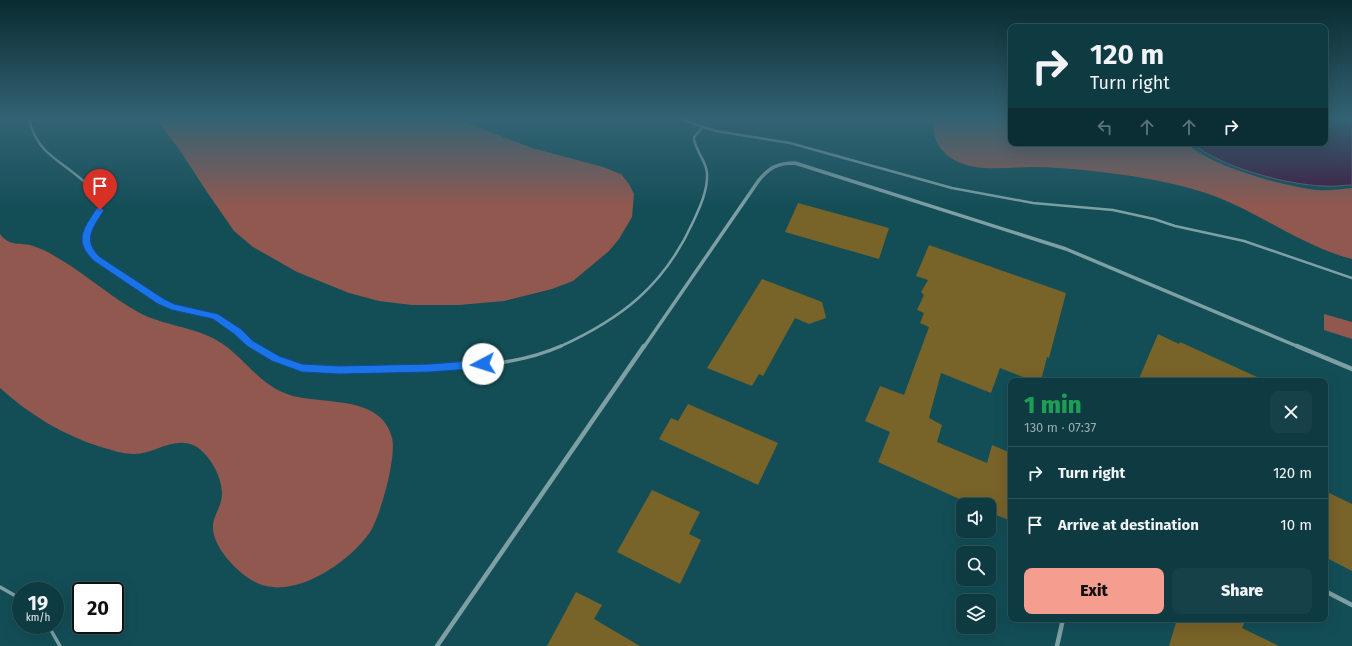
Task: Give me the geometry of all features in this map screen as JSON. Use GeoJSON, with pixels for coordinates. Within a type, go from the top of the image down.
{"type":"FeatureCollection","features":[{"type":"Feature","properties":{"kind":"street"},"geometry":{"type":"LineString","coordinates":[[437,646],[759,180],[766,171],[778,163],[795,163],[1066,249],[1352,369]]}},
{"type":"Feature","properties":{"kind":"street"},"geometry":{"type":"LineString","coordinates":[[1328,593],[1352,605]]}},
{"type":"Feature","properties":{"kind":"street"},"geometry":{"type":"LineString","coordinates":[[1057,646],[1062,622]]}},
{"type":"Feature","properties":{"kind":"lane"},"geometry":{"type":"LineString","coordinates":[[43,148],[54,160],[85,183],[99,201],[100,210],[89,227],[86,244],[89,251],[97,259],[161,302],[172,307],[215,316],[237,331],[250,343],[276,358],[302,368],[340,370],[430,368],[514,360],[553,350],[593,331],[636,302],[656,284],[672,262],[700,205],[707,173],[704,161],[696,148]]}},
{"type":"Feature","properties":{"kind":"lane"},"geometry":{"type":"LineString","coordinates":[[807,148],[926,181],[975,192],[1052,205],[1112,210],[1154,219],[1176,226],[1244,241],[1352,278]]}},
{"type":"Feature","properties":{"kind":"lane"},"geometry":{"type":"LineString","coordinates":[[0,587],[12,594]]}},
{"type":"Feature","properties":{"kind":"lane"},"geometry":{"type":"LineString","coordinates":[[53,634],[60,646]]}},
{"type":"Feature","properties":{"kind":"shaded area"},"geometry":{"type":"Polygon","coordinates":[[[533,148],[603,167],[621,174],[629,184],[634,194],[632,217],[619,239],[609,251],[573,281],[552,289],[504,301],[459,305],[412,305],[379,301],[349,293],[297,272],[253,247],[234,231],[179,149],[533,148]]]}},
{"type":"Feature","properties":{"kind":"shaded area"},"geometry":{"type":"Polygon","coordinates":[[[941,148],[1193,148],[1213,160],[1267,180],[1318,190],[1352,188],[1352,259],[1317,247],[1234,204],[1187,187],[1156,180],[1093,171],[1040,167],[973,167],[952,159],[941,148]]]}},
{"type":"Feature","properties":{"kind":"shaded area"},"geometry":{"type":"Polygon","coordinates":[[[1199,148],[1352,148],[1352,185],[1309,185],[1273,178],[1236,167],[1199,148]]]}},
{"type":"Feature","properties":{"kind":"shaded area"},"geometry":{"type":"Polygon","coordinates":[[[0,234],[7,241],[33,246],[53,255],[71,266],[112,296],[148,317],[198,332],[218,341],[236,355],[260,378],[279,390],[290,395],[303,398],[349,404],[364,408],[376,414],[386,424],[392,438],[393,447],[390,473],[386,488],[378,516],[368,535],[347,557],[318,576],[303,583],[287,587],[271,587],[257,583],[242,574],[228,560],[217,543],[214,535],[213,523],[221,501],[221,486],[216,470],[201,450],[187,443],[179,443],[171,444],[148,452],[129,454],[117,452],[73,437],[35,415],[11,398],[0,388],[0,234]]]}},
{"type":"Feature","properties":{"kind":"shaded area"},"geometry":{"type":"Polygon","coordinates":[[[1324,314],[1352,322],[1352,339],[1324,330],[1324,314]]]}},
{"type":"Feature","properties":{"kind":"building"},"geometry":{"type":"Polygon","coordinates":[[[798,203],[889,228],[879,259],[785,232],[798,203]]]}},
{"type":"Feature","properties":{"kind":"building"},"geometry":{"type":"Polygon","coordinates":[[[929,245],[1066,293],[1049,358],[1047,357],[1042,378],[1025,378],[1000,368],[991,393],[941,373],[929,418],[942,425],[937,442],[987,463],[992,445],[1008,452],[1008,520],[996,515],[996,498],[957,498],[878,462],[890,432],[865,421],[880,386],[904,395],[929,327],[920,323],[924,313],[917,310],[924,295],[921,292],[928,280],[916,276],[929,245]]]}},
{"type":"Feature","properties":{"kind":"building"},"geometry":{"type":"Polygon","coordinates":[[[762,279],[822,302],[826,318],[809,324],[795,318],[763,376],[759,374],[752,386],[707,368],[762,279]]]}},
{"type":"Feature","properties":{"kind":"building"},"geometry":{"type":"Polygon","coordinates":[[[1158,334],[1179,344],[1180,342],[1259,378],[1139,378],[1158,334]]]}},
{"type":"Feature","properties":{"kind":"building"},"geometry":{"type":"Polygon","coordinates":[[[688,404],[778,443],[758,485],[659,439],[671,418],[678,421],[688,404]]]}},
{"type":"Feature","properties":{"kind":"building"},"geometry":{"type":"Polygon","coordinates":[[[652,490],[700,512],[689,534],[701,540],[680,584],[617,552],[652,490]]]}},
{"type":"Feature","properties":{"kind":"building"},"geometry":{"type":"Polygon","coordinates":[[[1328,492],[1352,504],[1352,571],[1328,559],[1328,492]]]}},
{"type":"Feature","properties":{"kind":"building"},"geometry":{"type":"Polygon","coordinates":[[[576,592],[602,605],[594,619],[640,646],[547,646],[576,592]]]}},
{"type":"Feature","properties":{"kind":"building"},"geometry":{"type":"Polygon","coordinates":[[[1176,622],[1245,622],[1242,628],[1279,646],[1169,646],[1176,622]]]}},
{"type":"Feature","properties":{"kind":"route"},"geometry":{"type":"LineString","coordinates":[[100,210],[93,219],[86,236],[86,244],[89,251],[97,259],[145,293],[161,302],[172,307],[215,316],[228,324],[263,352],[288,364],[302,368],[385,370],[483,364]]}}]}
